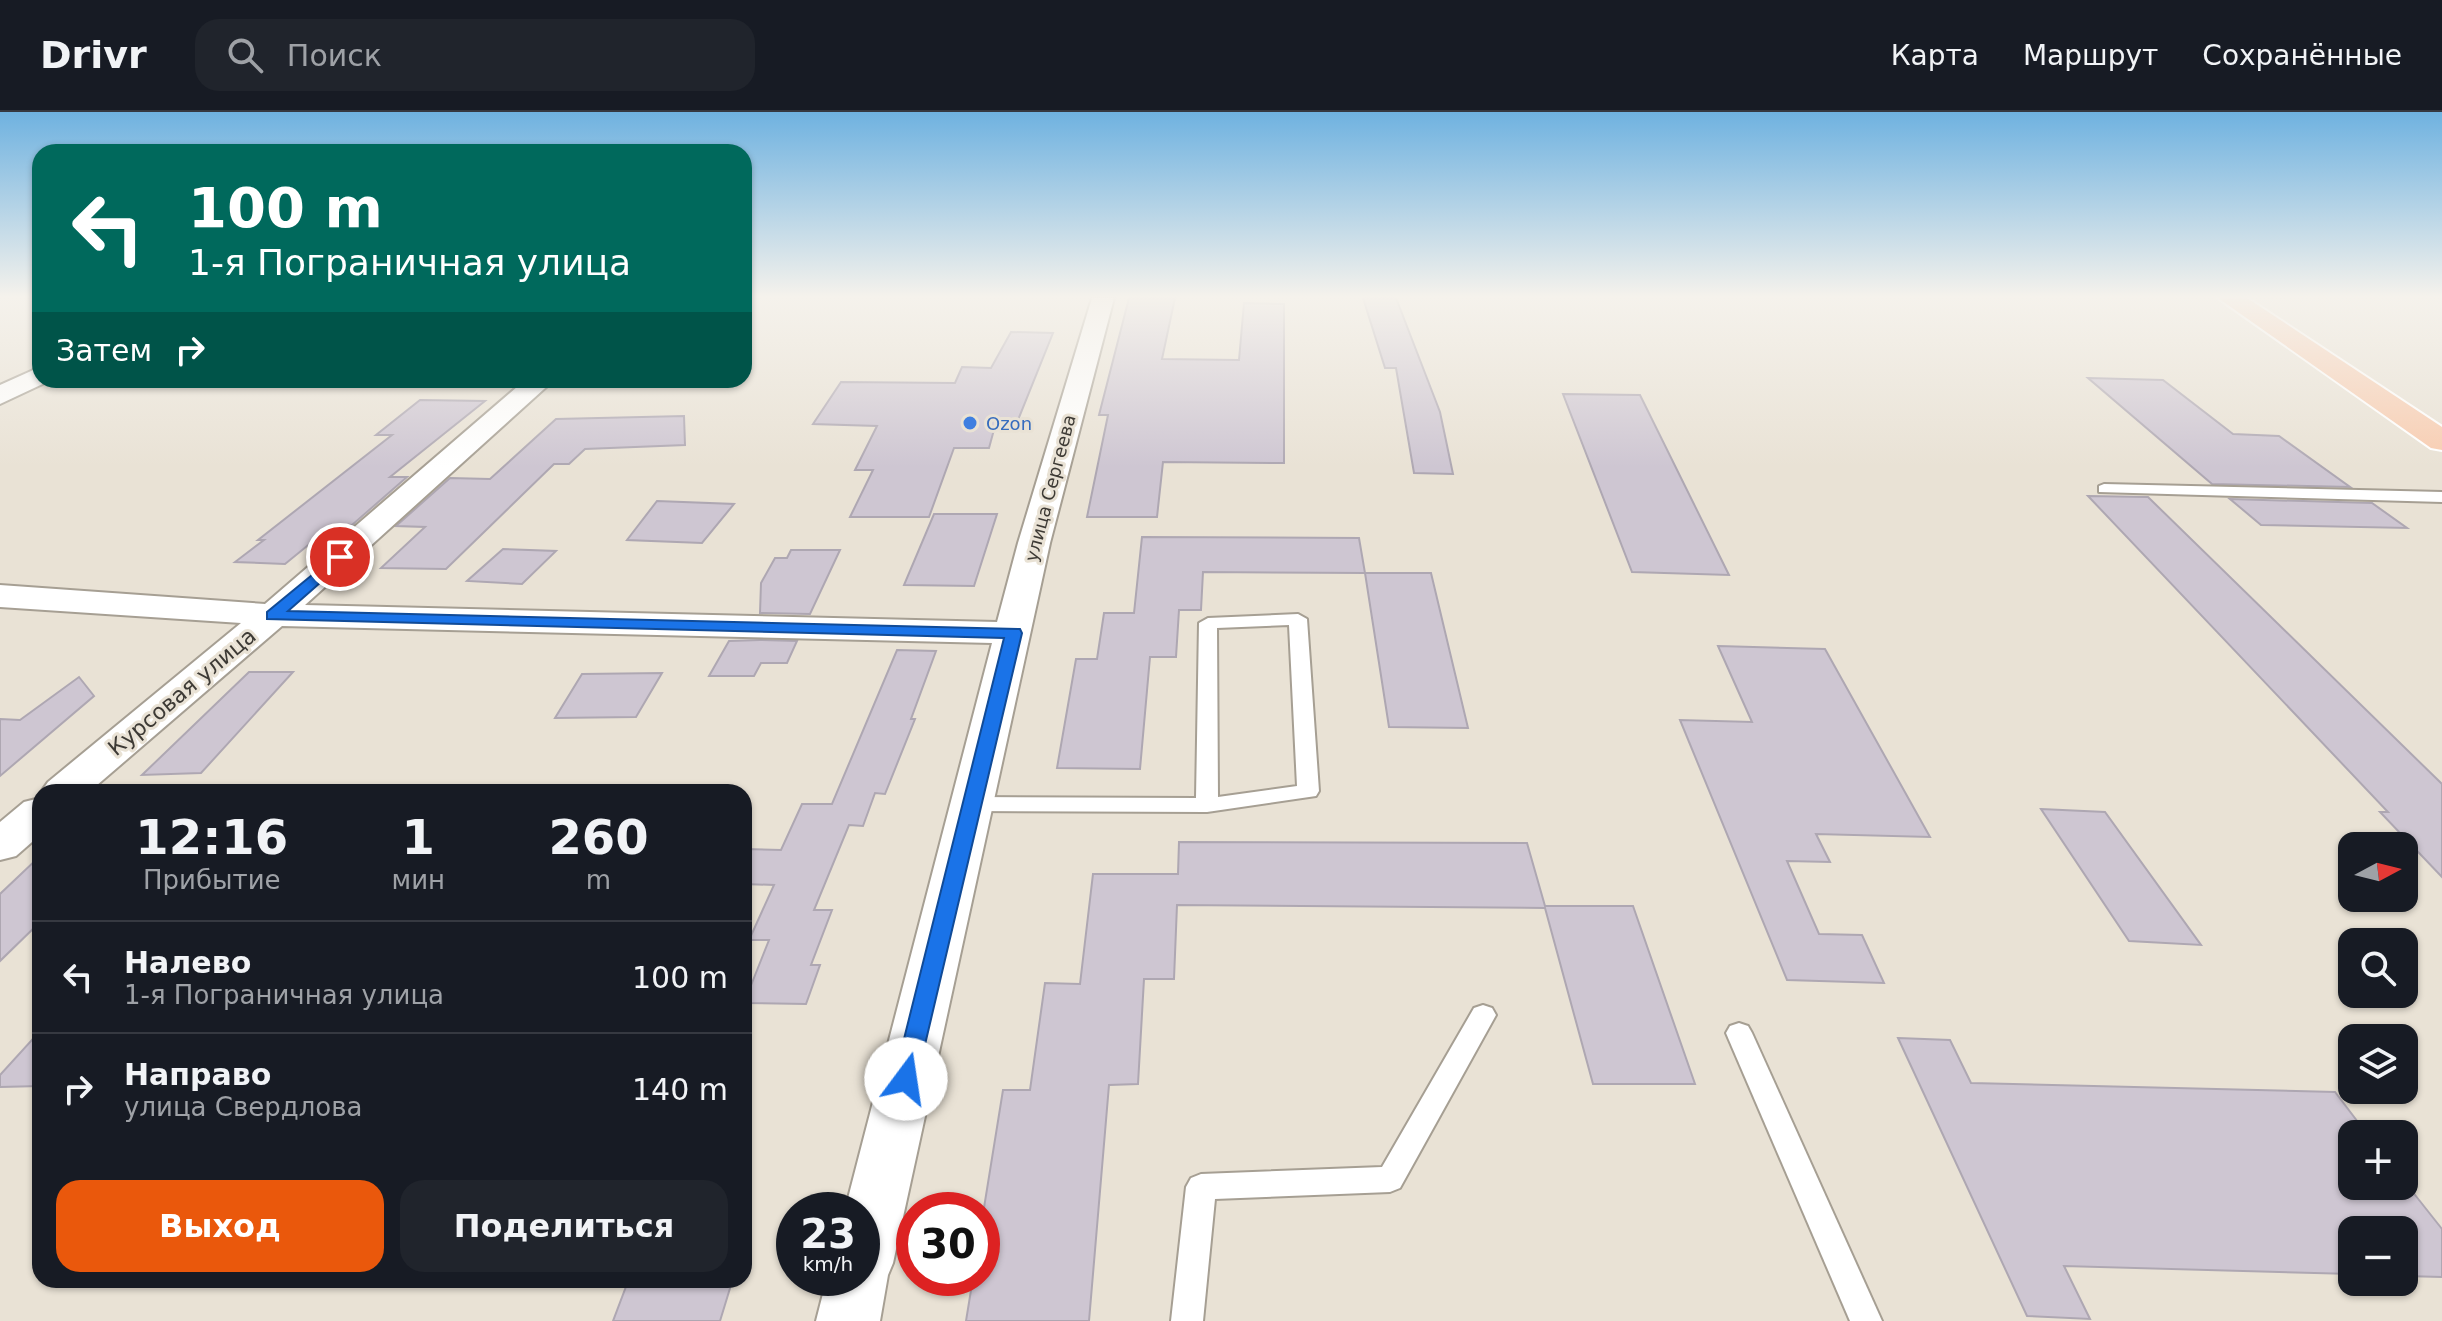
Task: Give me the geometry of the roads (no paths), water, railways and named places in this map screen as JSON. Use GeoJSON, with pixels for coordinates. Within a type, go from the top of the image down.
{"type":"FeatureCollection","features":[{"type":"Feature","properties":{"kind":"main road"},"geometry":{"type":"LineString","coordinates":[[2314,354],[2442,441]]}},
{"type":"Feature","properties":{"kind":"main road"},"geometry":{"type":"LineString","coordinates":[[2352,354],[2442,411]]}},
{"type":"Feature","properties":{"kind":"street","name":"улица Сергеева"},"geometry":{"type":"LineString","coordinates":[[879,1192],[1034,543],[1087,354]]}},
{"type":"Feature","properties":{"kind":"street"},"geometry":{"type":"LineString","coordinates":[[0,396],[32,379]]}},
{"type":"Feature","properties":{"kind":"street","name":"Курсовая улица"},"geometry":{"type":"LineString","coordinates":[[72,784],[268,619],[532,388]]}},
{"type":"Feature","properties":{"kind":"street"},"geometry":{"type":"LineString","coordinates":[[0,596],[268,619],[1014,633]]}},
{"type":"Feature","properties":{"kind":"street"},"geometry":{"type":"LineString","coordinates":[[0,845],[32,819]]}},
{"type":"Feature","properties":{"kind":"street"},"geometry":{"type":"LineString","coordinates":[[848,1321],[854,1296]]}},
{"type":"Feature","properties":{"kind":"lane"},"geometry":{"type":"LineString","coordinates":[[2104,489],[2442,497]]}},
{"type":"Feature","properties":{"kind":"lane"},"geometry":{"type":"LineString","coordinates":[[972,804],[1207,805],[1308,791],[1298,619],[1208,623],[1207,805]]}},
{"type":"Feature","properties":{"kind":"lane"},"geometry":{"type":"LineString","coordinates":[[1187,1321],[1201,1187],[1390,1179],[1483,1015]]}},
{"type":"Feature","properties":{"kind":"lane"},"geometry":{"type":"LineString","coordinates":[[1739,1033],[1866,1321]]}},
{"type":"Feature","properties":{"kind":"place","name":"Ozon"},"geometry":{"type":"Point","coordinates":[970,423]}}]}
